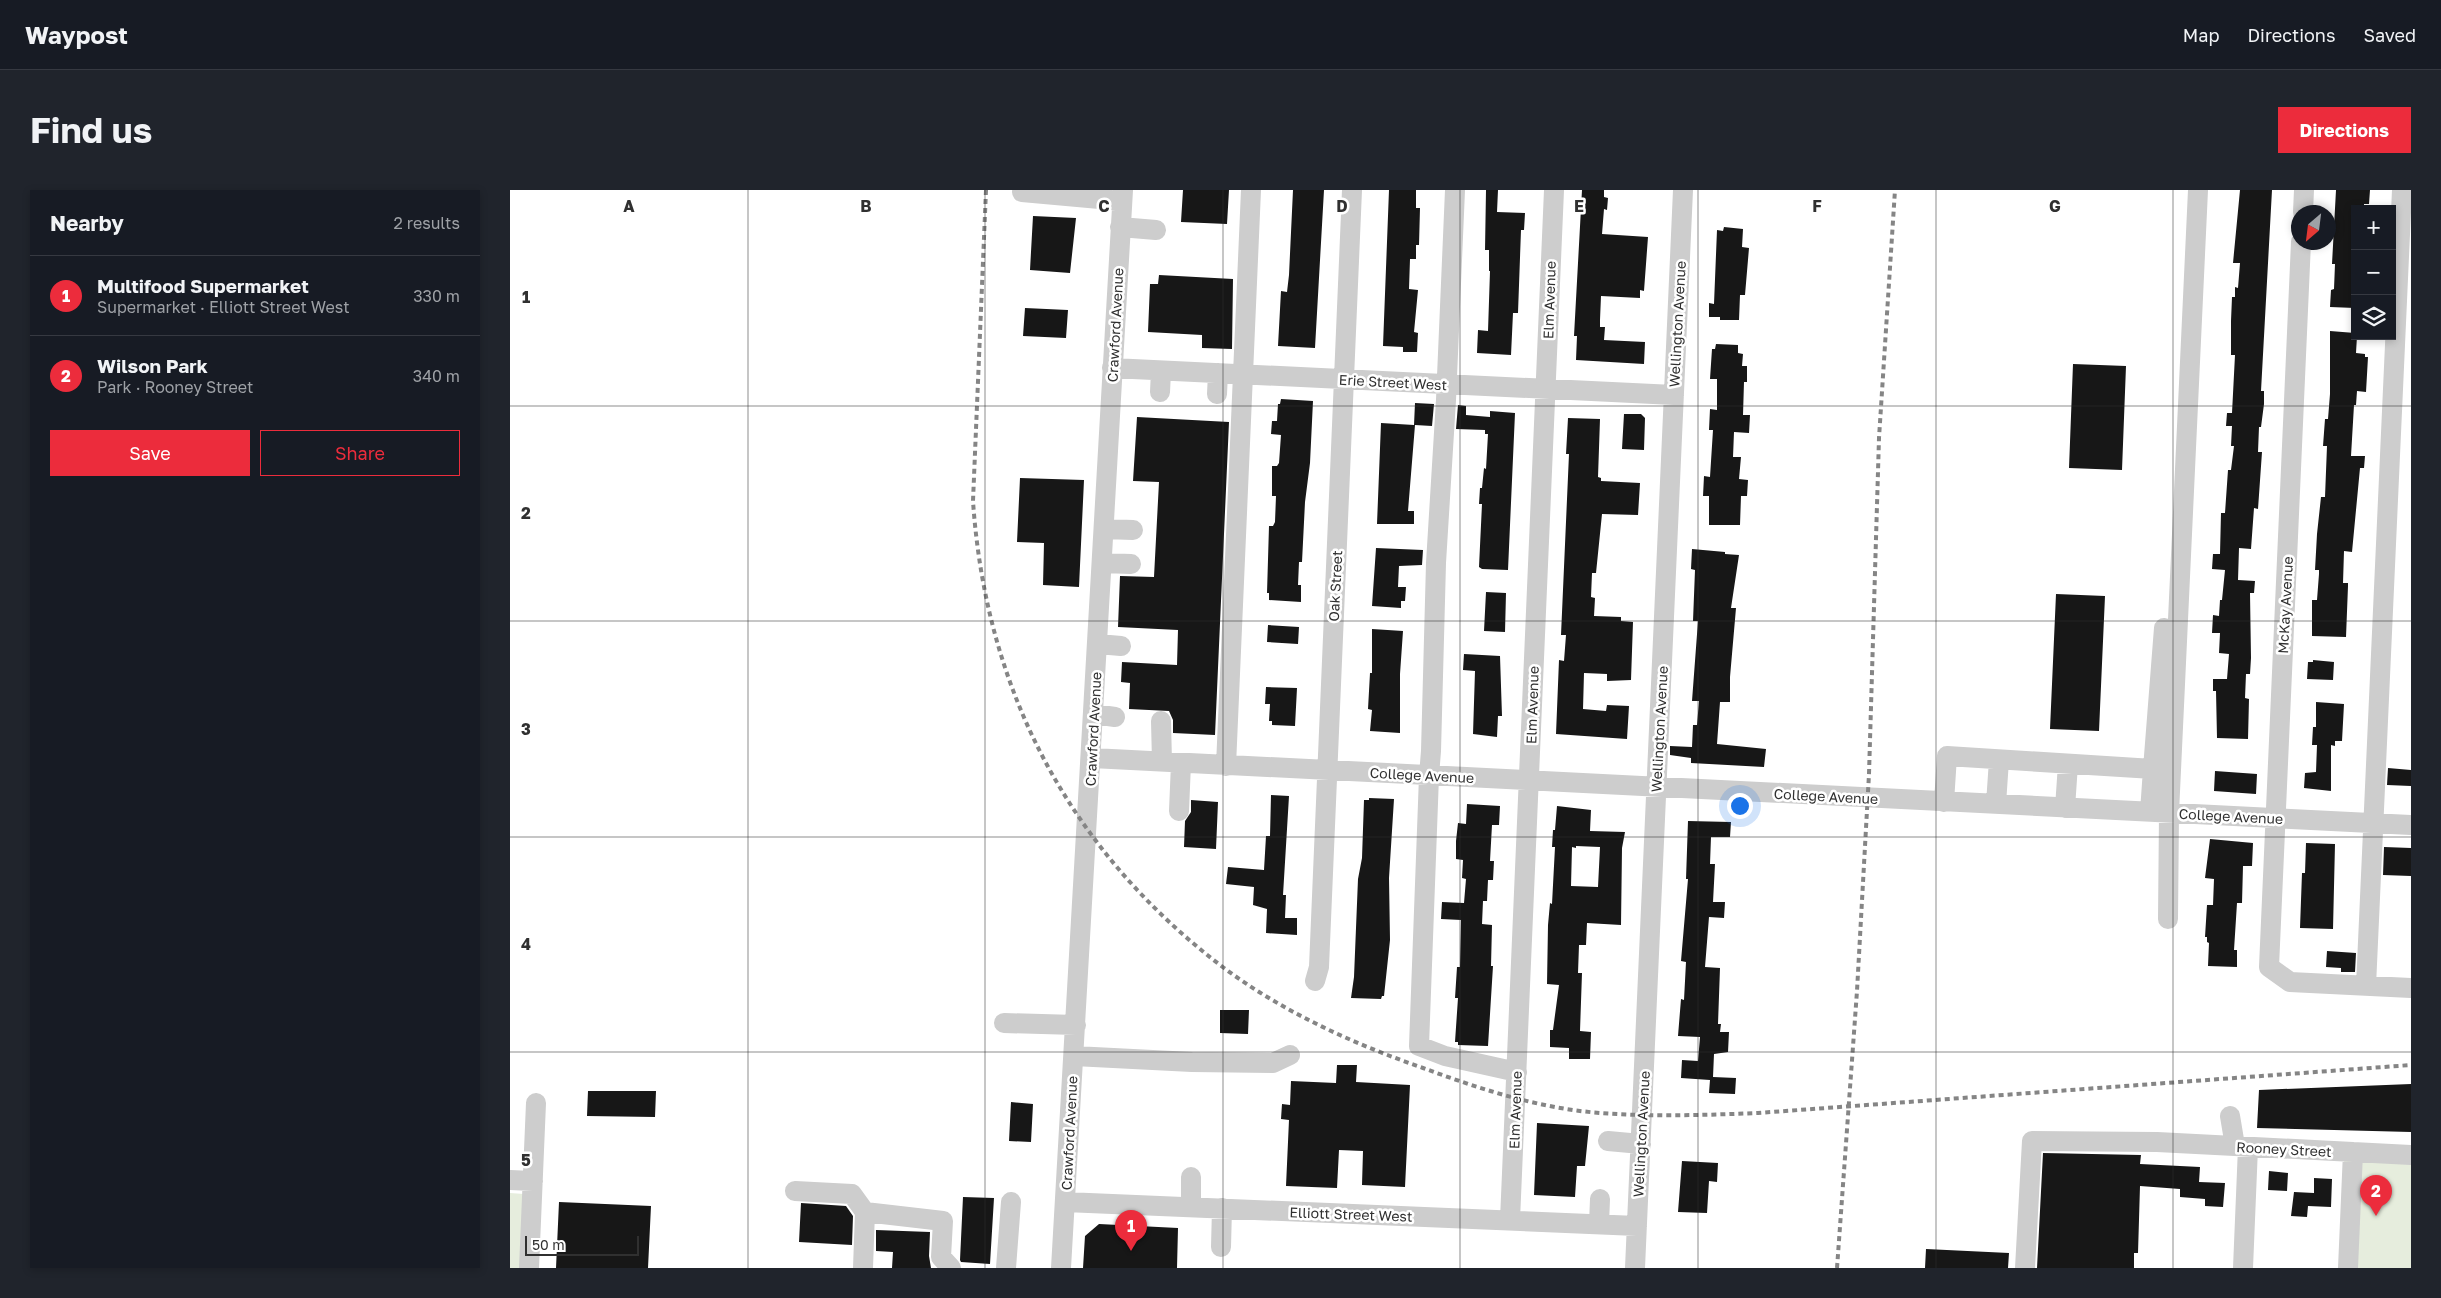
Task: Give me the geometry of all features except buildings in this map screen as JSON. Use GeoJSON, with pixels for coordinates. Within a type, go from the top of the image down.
{"type":"FeatureCollection","features":[{"type":"Feature","properties":{"kind":"street"},"geometry":{"type":"LineString","coordinates":[[1226,766],[1251,190]]}},
{"type":"Feature","properties":{"kind":"street","name":"Oak Street"},"geometry":{"type":"LineString","coordinates":[[1314,981],[1319,967],[1352,190]]}},
{"type":"Feature","properties":{"kind":"street"},"geometry":{"type":"LineString","coordinates":[[1455,190],[1447,384],[1436,563],[1431,751],[1419,1046],[1445,1056],[1517,1072]]}},
{"type":"Feature","properties":{"kind":"street","name":"Elm Avenue"},"geometry":{"type":"LineString","coordinates":[[1510,1220],[1554,190]]}},
{"type":"Feature","properties":{"kind":"street","name":"Wellington Avenue"},"geometry":{"type":"LineString","coordinates":[[1635,1268],[1683,190]]}},
{"type":"Feature","properties":{"kind":"street"},"geometry":{"type":"LineString","coordinates":[[2159,812],[2198,190]]}},
{"type":"Feature","properties":{"kind":"street"},"geometry":{"type":"LineString","coordinates":[[2303,205],[2304,190]]}},
{"type":"Feature","properties":{"kind":"street"},"geometry":{"type":"LineString","coordinates":[[2402,190],[2366,986],[2411,988]]}},
{"type":"Feature","properties":{"kind":"street"},"geometry":{"type":"LineString","coordinates":[[1022,192],[1122,196]]}},
{"type":"Feature","properties":{"kind":"street","name":"Crawford Avenue"},"geometry":{"type":"LineString","coordinates":[[1061,1268],[1092,758],[1122,196]]}},
{"type":"Feature","properties":{"kind":"street"},"geometry":{"type":"LineString","coordinates":[[1120,227],[1156,230]]}},
{"type":"Feature","properties":{"kind":"street","name":"McKay Avenue"},"geometry":{"type":"LineString","coordinates":[[2301,250],[2269,967],[2290,982],[2366,986]]}},
{"type":"Feature","properties":{"kind":"street","name":"Erie Street West"},"geometry":{"type":"LineString","coordinates":[[1112,368],[1674,395]]}},
{"type":"Feature","properties":{"kind":"street"},"geometry":{"type":"LineString","coordinates":[[1160,392],[1161,371]]}},
{"type":"Feature","properties":{"kind":"street"},"geometry":{"type":"LineString","coordinates":[[1217,394],[1218,373]]}},
{"type":"Feature","properties":{"kind":"street"},"geometry":{"type":"LineString","coordinates":[[1104,529],[1133,530]]}},
{"type":"Feature","properties":{"kind":"street"},"geometry":{"type":"LineString","coordinates":[[1102,564],[1131,564]]}},
{"type":"Feature","properties":{"kind":"street"},"geometry":{"type":"LineString","coordinates":[[2164,628],[2153,769],[2159,812],[2168,919]]}},
{"type":"Feature","properties":{"kind":"street"},"geometry":{"type":"LineString","coordinates":[[1098,644],[1121,646]]}},
{"type":"Feature","properties":{"kind":"street"},"geometry":{"type":"LineString","coordinates":[[1094,714],[1115,717]]}},
{"type":"Feature","properties":{"kind":"street"},"geometry":{"type":"LineString","coordinates":[[1161,721],[1172,762],[1179,811]]}},
{"type":"Feature","properties":{"kind":"street"},"geometry":{"type":"LineString","coordinates":[[1944,802],[1947,756],[2153,769]]}},
{"type":"Feature","properties":{"kind":"street","name":"College Avenue"},"geometry":{"type":"LineString","coordinates":[[1092,758],[2411,825]]}},
{"type":"Feature","properties":{"kind":"street"},"geometry":{"type":"LineString","coordinates":[[1996,804],[1999,760]]}},
{"type":"Feature","properties":{"kind":"street"},"geometry":{"type":"LineString","coordinates":[[2065,808],[2068,764]]}},
{"type":"Feature","properties":{"kind":"street"},"geometry":{"type":"LineString","coordinates":[[1004,1023],[1076,1025]]}},
{"type":"Feature","properties":{"kind":"street"},"geometry":{"type":"LineString","coordinates":[[1074,1056],[1192,1062],[1273,1063],[1290,1055]]}},
{"type":"Feature","properties":{"kind":"street"},"geometry":{"type":"LineString","coordinates":[[529,1268],[536,1103]]}},
{"type":"Feature","properties":{"kind":"street"},"geometry":{"type":"LineString","coordinates":[[2230,1116],[2241,1147],[2243,1268]]}},
{"type":"Feature","properties":{"kind":"street","name":"Rooney Street"},"geometry":{"type":"LineString","coordinates":[[2025,1268],[2032,1141],[2157,1142],[2411,1155]]}},
{"type":"Feature","properties":{"kind":"street"},"geometry":{"type":"LineString","coordinates":[[1608,1142],[1641,1144]]}},
{"type":"Feature","properties":{"kind":"street"},"geometry":{"type":"LineString","coordinates":[[2348,1268],[2353,1152]]}},
{"type":"Feature","properties":{"kind":"street"},"geometry":{"type":"LineString","coordinates":[[1191,1178],[1191,1207]]}},
{"type":"Feature","properties":{"kind":"street"},"geometry":{"type":"LineString","coordinates":[[510,1180],[533,1181]]}},
{"type":"Feature","properties":{"kind":"street"},"geometry":{"type":"LineString","coordinates":[[795,1191],[852,1194],[865,1212],[863,1268]]}},
{"type":"Feature","properties":{"kind":"street"},"geometry":{"type":"LineString","coordinates":[[1599,1224],[1600,1199]]}},
{"type":"Feature","properties":{"kind":"street"},"geometry":{"type":"LineString","coordinates":[[1006,1268],[1011,1202]]}},
{"type":"Feature","properties":{"kind":"street","name":"Elliott Street West"},"geometry":{"type":"LineString","coordinates":[[1065,1202],[1637,1226]]}},
{"type":"Feature","properties":{"kind":"street"},"geometry":{"type":"LineString","coordinates":[[1221,1247],[1222,1208]]}},
{"type":"Feature","properties":{"kind":"street"},"geometry":{"type":"LineString","coordinates":[[865,1212],[943,1221],[941,1257],[951,1268]]}},
{"type":"Feature","properties":{"kind":"green space"},"geometry":{"type":"Polygon","coordinates":[[[2344,1160],[2411,1163],[2411,1268],[2340,1268],[2344,1160]]]}},
{"type":"Feature","properties":{"kind":"green space"},"geometry":{"type":"Polygon","coordinates":[[[510,1193],[524,1194],[520,1268],[510,1268],[510,1193]]]}},
{"type":"Feature","properties":{"kind":"railway"},"geometry":{"type":"LineString","coordinates":[[986,190],[973,501],[981,571],[996,639],[1018,703],[1046,763],[1081,820],[1122,873],[1170,923],[1224,968],[1270,999],[1345,1037],[1397,1059],[1466,1083],[1533,1103],[1578,1111],[1621,1114],[1758,1113],[2411,1065]]}},
{"type":"Feature","properties":{"kind":"railway"},"geometry":{"type":"LineString","coordinates":[[1837,1268],[1857,991],[1869,774],[1879,438],[1895,190]]}},
{"type":"Feature","properties":{"kind":"place","name":"Wilson Park"},"geometry":{"type":"Point","coordinates":[2376,1216]}},
{"type":"Feature","properties":{"kind":"place","name":"Multifood Supermarket"},"geometry":{"type":"Point","coordinates":[1131,1251]}}]}
